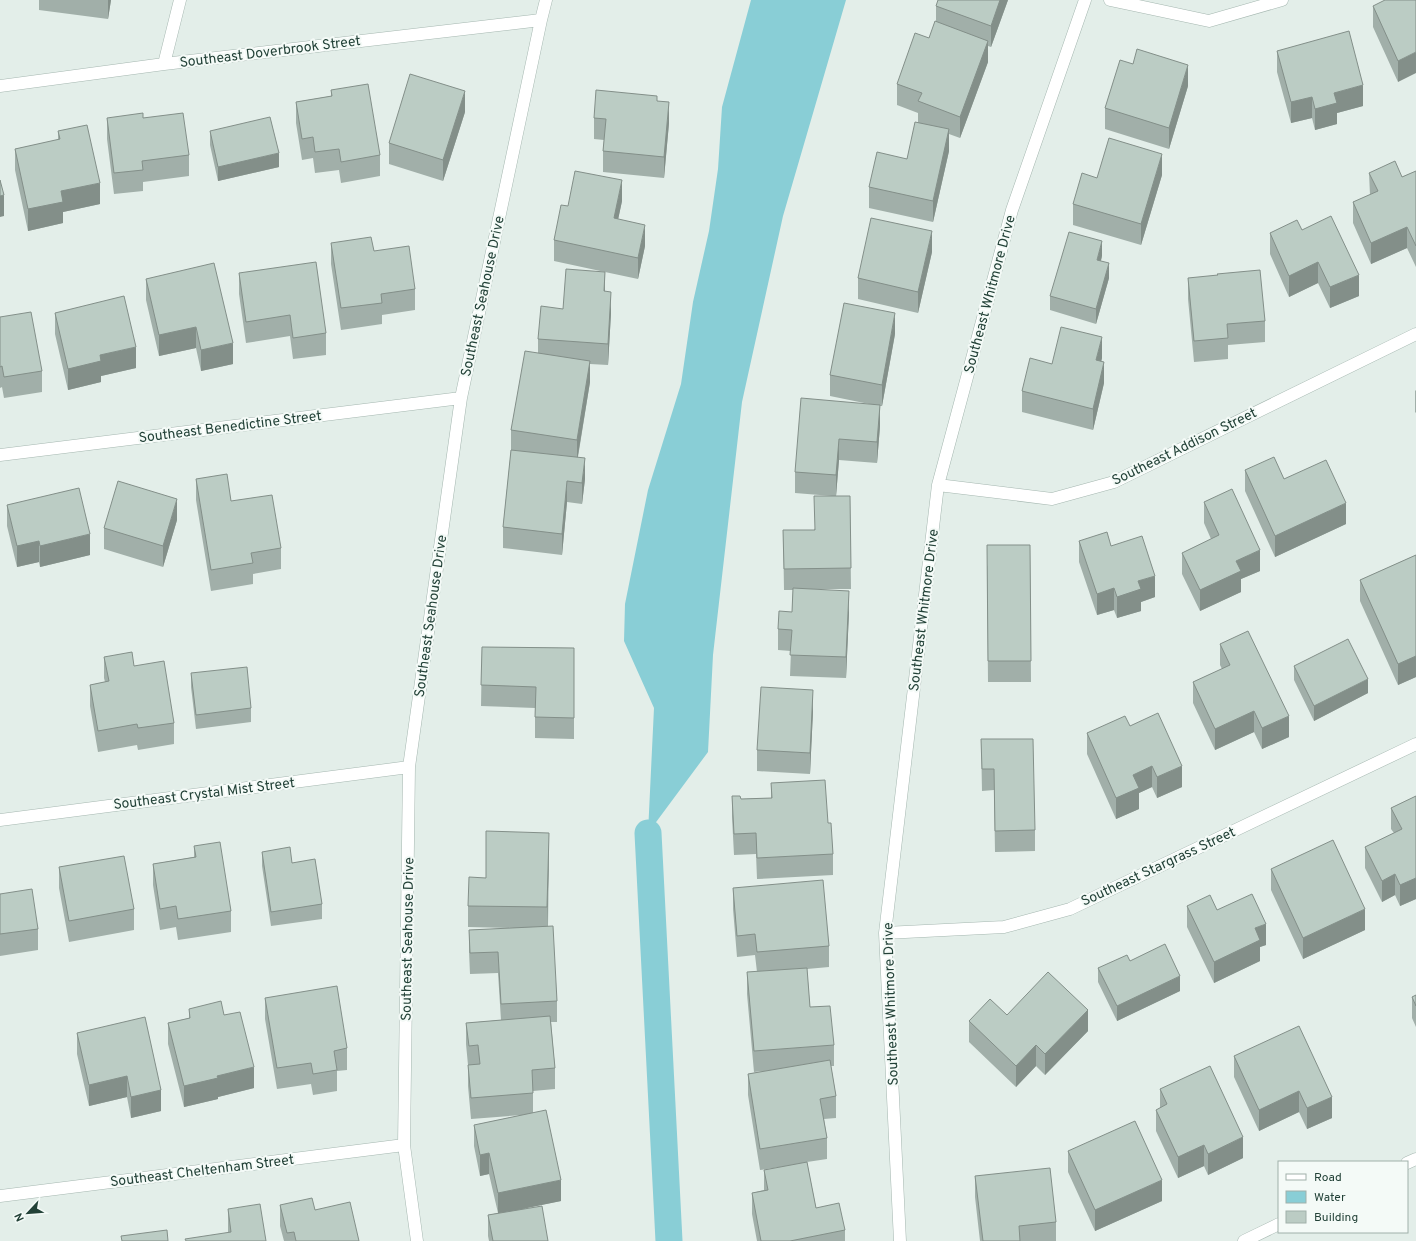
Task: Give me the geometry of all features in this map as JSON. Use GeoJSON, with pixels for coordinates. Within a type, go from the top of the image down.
{"type":"FeatureCollection","features":[{"type":"Feature","properties":{"kind":"street"},"geometry":{"type":"LineString","coordinates":[[164,64],[180,0]]}},
{"type":"Feature","properties":{"kind":"street","name":"Southeast Seahouse Drive"},"geometry":{"type":"LineString","coordinates":[[417,1241],[404,1145],[409,766],[461,398],[546,0]]}},
{"type":"Feature","properties":{"kind":"street","name":"Southeast Whitmore Drive"},"geometry":{"type":"LineString","coordinates":[[900,1241],[885,933],[938,485],[1012,210],[1085,0]]}},
{"type":"Feature","properties":{"kind":"street"},"geometry":{"type":"LineString","coordinates":[[1110,0],[1209,21],[1282,0]]}},
{"type":"Feature","properties":{"kind":"street","name":"Southeast Doverbrook Street"},"geometry":{"type":"LineString","coordinates":[[0,86],[164,64],[541,20]]}},
{"type":"Feature","properties":{"kind":"street","name":"Southeast Addison Street"},"geometry":{"type":"LineString","coordinates":[[938,485],[1052,499],[1114,482],[1416,334]]}},
{"type":"Feature","properties":{"kind":"street","name":"Southeast Benedictine Street"},"geometry":{"type":"LineString","coordinates":[[0,455],[461,398]]}},
{"type":"Feature","properties":{"kind":"street","name":"Southeast Stargrass Street"},"geometry":{"type":"LineString","coordinates":[[885,933],[1004,927],[1070,909],[1416,744]]}},
{"type":"Feature","properties":{"kind":"street","name":"Southeast Crystal Mist Street"},"geometry":{"type":"LineString","coordinates":[[0,820],[409,766]]}},
{"type":"Feature","properties":{"kind":"street","name":"Southeast Cheltenham Street"},"geometry":{"type":"LineString","coordinates":[[0,1196],[404,1145]]}},
{"type":"Feature","properties":{"kind":"street"},"geometry":{"type":"LineString","coordinates":[[1244,1241],[1278,1224]]}},
{"type":"Feature","properties":{"kind":"water"},"geometry":{"type":"Polygon","coordinates":[[[751,0],[846,0],[783,216],[742,402],[713,655],[708,752],[648,833],[654,708],[624,641],[625,604],[648,490],[681,384],[693,302],[709,231],[718,169],[722,107],[751,0]]]}},
{"type":"Feature","properties":{"kind":"building"},"geometry":{"type":"Polygon","coordinates":[[[938,0],[1000,0],[991,26],[936,6],[938,0]]]}},
{"type":"Feature","properties":{"kind":"building"},"geometry":{"type":"Polygon","coordinates":[[[1385,0],[1416,0],[1416,52],[1398,61],[1373,6],[1385,0]]]}},
{"type":"Feature","properties":{"kind":"building"},"geometry":{"type":"Polygon","coordinates":[[[935,21],[988,41],[960,117],[918,101],[922,93],[897,84],[915,33],[929,38],[935,21]]]}},
{"type":"Feature","properties":{"kind":"building"},"geometry":{"type":"Polygon","coordinates":[[[1349,31],[1363,85],[1334,93],[1337,103],[1315,109],[1312,97],[1291,102],[1277,51],[1349,31]]]}},
{"type":"Feature","properties":{"kind":"building"},"geometry":{"type":"Polygon","coordinates":[[[1137,49],[1188,65],[1169,128],[1105,108],[1120,60],[1133,64],[1137,49]]]}},
{"type":"Feature","properties":{"kind":"building"},"geometry":{"type":"Polygon","coordinates":[[[410,74],[465,91],[443,160],[389,143],[410,74]]]}},
{"type":"Feature","properties":{"kind":"building"},"geometry":{"type":"Polygon","coordinates":[[[368,84],[380,155],[341,162],[339,149],[315,152],[313,137],[302,139],[296,102],[332,96],[331,90],[368,84]]]}},
{"type":"Feature","properties":{"kind":"building"},"geometry":{"type":"Polygon","coordinates":[[[596,90],[657,96],[657,101],[669,102],[664,157],[603,151],[606,119],[594,118],[596,90]]]}},
{"type":"Feature","properties":{"kind":"building"},"geometry":{"type":"Polygon","coordinates":[[[143,113],[143,118],[183,113],[189,155],[142,161],[143,170],[114,173],[107,118],[143,113]]]}},
{"type":"Feature","properties":{"kind":"building"},"geometry":{"type":"Polygon","coordinates":[[[270,117],[279,153],[218,167],[210,131],[270,117]]]}},
{"type":"Feature","properties":{"kind":"building"},"geometry":{"type":"Polygon","coordinates":[[[915,122],[949,129],[933,201],[869,187],[877,152],[907,159],[915,122]]]}},
{"type":"Feature","properties":{"kind":"building"},"geometry":{"type":"Polygon","coordinates":[[[87,125],[100,183],[61,191],[63,202],[28,209],[15,149],[60,139],[58,131],[87,125]]]}},
{"type":"Feature","properties":{"kind":"building"},"geometry":{"type":"Polygon","coordinates":[[[1109,138],[1162,154],[1141,224],[1073,204],[1082,173],[1097,178],[1109,138]]]}},
{"type":"Feature","properties":{"kind":"building"},"geometry":{"type":"Polygon","coordinates":[[[1395,161],[1402,177],[1416,171],[1416,246],[1407,227],[1371,243],[1353,202],[1378,191],[1369,173],[1395,161]]]}},
{"type":"Feature","properties":{"kind":"building"},"geometry":{"type":"Polygon","coordinates":[[[575,171],[622,180],[614,218],[645,225],[638,258],[554,240],[561,205],[568,206],[575,171]]]}},
{"type":"Feature","properties":{"kind":"building"},"geometry":{"type":"Polygon","coordinates":[[[0,180],[4,195],[0,196],[0,180]]]}},
{"type":"Feature","properties":{"kind":"building"},"geometry":{"type":"Polygon","coordinates":[[[1331,216],[1359,275],[1330,287],[1318,262],[1289,276],[1270,233],[1297,220],[1302,230],[1331,216]]]}},
{"type":"Feature","properties":{"kind":"building"},"geometry":{"type":"Polygon","coordinates":[[[871,218],[932,231],[918,292],[858,278],[871,218]]]}},
{"type":"Feature","properties":{"kind":"building"},"geometry":{"type":"Polygon","coordinates":[[[1069,232],[1102,241],[1097,260],[1109,263],[1096,309],[1050,296],[1069,232]]]}},
{"type":"Feature","properties":{"kind":"building"},"geometry":{"type":"Polygon","coordinates":[[[371,237],[374,251],[409,246],[415,289],[381,294],[382,303],[341,308],[331,243],[371,237]]]}},
{"type":"Feature","properties":{"kind":"building"},"geometry":{"type":"Polygon","coordinates":[[[316,262],[326,333],[293,338],[290,315],[246,322],[239,273],[316,262]]]}},
{"type":"Feature","properties":{"kind":"building"},"geometry":{"type":"Polygon","coordinates":[[[214,263],[233,343],[201,350],[196,327],[159,335],[146,279],[214,263]]]}},
{"type":"Feature","properties":{"kind":"building"},"geometry":{"type":"Polygon","coordinates":[[[566,269],[605,272],[604,291],[611,292],[608,344],[538,339],[541,306],[563,309],[566,269]]]}},
{"type":"Feature","properties":{"kind":"building"},"geometry":{"type":"Polygon","coordinates":[[[1260,270],[1265,321],[1227,324],[1228,338],[1194,341],[1188,278],[1260,270]]]}},
{"type":"Feature","properties":{"kind":"building"},"geometry":{"type":"Polygon","coordinates":[[[124,296],[136,347],[100,355],[101,361],[68,369],[55,313],[124,296]]]}},
{"type":"Feature","properties":{"kind":"building"},"geometry":{"type":"Polygon","coordinates":[[[844,303],[895,313],[882,385],[830,375],[844,303]]]}},
{"type":"Feature","properties":{"kind":"building"},"geometry":{"type":"Polygon","coordinates":[[[31,312],[42,371],[4,377],[2,366],[0,367],[0,317],[31,312]]]}},
{"type":"Feature","properties":{"kind":"building"},"geometry":{"type":"Polygon","coordinates":[[[1061,327],[1102,337],[1096,360],[1104,362],[1093,409],[1022,391],[1030,358],[1052,364],[1061,327]]]}},
{"type":"Feature","properties":{"kind":"building"},"geometry":{"type":"Polygon","coordinates":[[[525,351],[590,361],[577,440],[511,430],[525,351]]]}},
{"type":"Feature","properties":{"kind":"building"},"geometry":{"type":"Polygon","coordinates":[[[801,398],[880,405],[877,442],[839,439],[836,475],[795,472],[801,398]]]}},
{"type":"Feature","properties":{"kind":"building"},"geometry":{"type":"Polygon","coordinates":[[[511,450],[585,458],[582,483],[567,481],[562,534],[503,527],[511,450]]]}},
{"type":"Feature","properties":{"kind":"building"},"geometry":{"type":"Polygon","coordinates":[[[1274,457],[1284,479],[1326,460],[1346,503],[1275,536],[1245,470],[1274,457]]]}},
{"type":"Feature","properties":{"kind":"building"},"geometry":{"type":"Polygon","coordinates":[[[227,474],[231,501],[272,495],[281,548],[251,553],[253,563],[211,570],[196,479],[227,474]]]}},
{"type":"Feature","properties":{"kind":"building"},"geometry":{"type":"Polygon","coordinates":[[[118,481],[177,499],[163,546],[104,528],[118,481]]]}},
{"type":"Feature","properties":{"kind":"building"},"geometry":{"type":"Polygon","coordinates":[[[79,488],[90,534],[40,546],[39,541],[17,546],[7,505],[79,488]]]}},
{"type":"Feature","properties":{"kind":"building"},"geometry":{"type":"Polygon","coordinates":[[[1232,489],[1260,550],[1236,561],[1241,571],[1200,590],[1182,553],[1219,535],[1204,502],[1232,489]]]}},
{"type":"Feature","properties":{"kind":"building"},"geometry":{"type":"Polygon","coordinates":[[[814,496],[850,496],[851,568],[784,569],[783,530],[815,530],[814,496]]]}},
{"type":"Feature","properties":{"kind":"building"},"geometry":{"type":"Polygon","coordinates":[[[1107,532],[1111,546],[1142,536],[1155,576],[1138,581],[1141,589],[1117,597],[1114,588],[1097,594],[1079,541],[1107,532]]]}},
{"type":"Feature","properties":{"kind":"building"},"geometry":{"type":"Polygon","coordinates":[[[987,545],[1030,545],[1031,661],[988,661],[987,545]]]}},
{"type":"Feature","properties":{"kind":"building"},"geometry":{"type":"Polygon","coordinates":[[[1416,555],[1416,656],[1398,664],[1360,580],[1416,555]]]}},
{"type":"Feature","properties":{"kind":"building"},"geometry":{"type":"Polygon","coordinates":[[[793,588],[849,591],[846,657],[790,655],[792,630],[778,629],[779,611],[792,612],[793,588]]]}},
{"type":"Feature","properties":{"kind":"building"},"geometry":{"type":"Polygon","coordinates":[[[1248,631],[1289,716],[1262,728],[1254,711],[1215,729],[1193,682],[1230,665],[1220,644],[1248,631]]]}},
{"type":"Feature","properties":{"kind":"building"},"geometry":{"type":"Polygon","coordinates":[[[1348,639],[1368,679],[1314,706],[1294,666],[1348,639]]]}},
{"type":"Feature","properties":{"kind":"building"},"geometry":{"type":"Polygon","coordinates":[[[482,647],[574,648],[574,718],[535,717],[536,687],[481,685],[482,647]]]}},
{"type":"Feature","properties":{"kind":"building"},"geometry":{"type":"Polygon","coordinates":[[[132,652],[134,666],[164,661],[174,723],[138,728],[137,724],[98,731],[90,685],[109,681],[104,657],[132,652]]]}},
{"type":"Feature","properties":{"kind":"building"},"geometry":{"type":"Polygon","coordinates":[[[247,667],[251,708],[196,715],[191,673],[247,667]]]}},
{"type":"Feature","properties":{"kind":"building"},"geometry":{"type":"Polygon","coordinates":[[[761,687],[813,690],[810,753],[757,750],[761,687]]]}},
{"type":"Feature","properties":{"kind":"building"},"geometry":{"type":"Polygon","coordinates":[[[1158,713],[1182,766],[1157,777],[1152,766],[1133,775],[1139,788],[1116,798],[1087,733],[1125,716],[1130,726],[1158,713]]]}},
{"type":"Feature","properties":{"kind":"building"},"geometry":{"type":"Polygon","coordinates":[[[981,739],[1033,739],[1035,830],[995,831],[994,769],[982,769],[981,739]]]}},
{"type":"Feature","properties":{"kind":"building"},"geometry":{"type":"Polygon","coordinates":[[[825,780],[828,823],[831,823],[833,854],[757,858],[756,833],[734,834],[732,796],[740,796],[741,799],[772,798],[771,783],[825,780]]]}},
{"type":"Feature","properties":{"kind":"building"},"geometry":{"type":"Polygon","coordinates":[[[1416,796],[1416,878],[1400,885],[1395,874],[1382,881],[1365,847],[1402,829],[1391,808],[1416,796]]]}},
{"type":"Feature","properties":{"kind":"building"},"geometry":{"type":"Polygon","coordinates":[[[486,831],[549,833],[547,907],[468,906],[469,877],[486,878],[486,831]]]}},
{"type":"Feature","properties":{"kind":"building"},"geometry":{"type":"Polygon","coordinates":[[[1333,840],[1365,909],[1303,938],[1271,869],[1333,840]]]}},
{"type":"Feature","properties":{"kind":"building"},"geometry":{"type":"Polygon","coordinates":[[[220,842],[231,911],[178,919],[176,906],[160,909],[153,864],[196,857],[194,846],[220,842]]]}},
{"type":"Feature","properties":{"kind":"building"},"geometry":{"type":"Polygon","coordinates":[[[290,847],[292,863],[315,859],[322,904],[271,912],[262,852],[290,847]]]}},
{"type":"Feature","properties":{"kind":"building"},"geometry":{"type":"Polygon","coordinates":[[[124,856],[134,909],[69,921],[59,867],[124,856]]]}},
{"type":"Feature","properties":{"kind":"building"},"geometry":{"type":"Polygon","coordinates":[[[823,880],[829,946],[757,952],[755,934],[737,936],[733,888],[823,880]]]}},
{"type":"Feature","properties":{"kind":"building"},"geometry":{"type":"Polygon","coordinates":[[[32,889],[38,929],[0,934],[0,894],[32,889]]]}},
{"type":"Feature","properties":{"kind":"building"},"geometry":{"type":"Polygon","coordinates":[[[1252,894],[1266,924],[1255,928],[1260,940],[1214,962],[1187,906],[1210,895],[1217,910],[1252,894]]]}},
{"type":"Feature","properties":{"kind":"building"},"geometry":{"type":"Polygon","coordinates":[[[553,926],[557,1001],[501,1004],[498,952],[470,953],[469,930],[553,926]]]}},
{"type":"Feature","properties":{"kind":"building"},"geometry":{"type":"Polygon","coordinates":[[[1165,944],[1180,976],[1117,1006],[1098,968],[1127,955],[1130,961],[1165,944]]]}},
{"type":"Feature","properties":{"kind":"building"},"geometry":{"type":"Polygon","coordinates":[[[807,968],[810,1007],[830,1006],[834,1045],[754,1051],[747,972],[807,968]]]}},
{"type":"Feature","properties":{"kind":"building"},"geometry":{"type":"Polygon","coordinates":[[[1048,972],[1088,1010],[1045,1054],[1036,1045],[1016,1066],[969,1021],[990,999],[1007,1015],[1048,972]]]}},
{"type":"Feature","properties":{"kind":"building"},"geometry":{"type":"Polygon","coordinates":[[[337,986],[347,1048],[334,1051],[337,1070],[313,1074],[311,1063],[277,1068],[265,998],[337,986]]]}},
{"type":"Feature","properties":{"kind":"building"},"geometry":{"type":"Polygon","coordinates":[[[1416,995],[1416,1006],[1412,997],[1416,995]]]}},
{"type":"Feature","properties":{"kind":"building"},"geometry":{"type":"Polygon","coordinates":[[[221,1001],[224,1015],[240,1012],[254,1067],[184,1086],[168,1023],[190,1018],[189,1009],[221,1001]]]}},
{"type":"Feature","properties":{"kind":"building"},"geometry":{"type":"Polygon","coordinates":[[[550,1016],[555,1068],[532,1070],[533,1093],[471,1098],[468,1065],[480,1064],[478,1045],[469,1046],[466,1023],[550,1016]]]}},
{"type":"Feature","properties":{"kind":"building"},"geometry":{"type":"Polygon","coordinates":[[[145,1017],[161,1090],[131,1097],[127,1076],[89,1085],[77,1033],[145,1017]]]}},
{"type":"Feature","properties":{"kind":"building"},"geometry":{"type":"Polygon","coordinates":[[[1299,1026],[1332,1097],[1307,1108],[1299,1091],[1259,1110],[1234,1056],[1299,1026]]]}},
{"type":"Feature","properties":{"kind":"building"},"geometry":{"type":"Polygon","coordinates":[[[830,1060],[836,1096],[820,1099],[827,1138],[760,1149],[748,1074],[830,1060]]]}},
{"type":"Feature","properties":{"kind":"building"},"geometry":{"type":"Polygon","coordinates":[[[1210,1066],[1243,1137],[1208,1154],[1204,1145],[1178,1157],[1156,1110],[1167,1104],[1160,1089],[1210,1066]]]}},
{"type":"Feature","properties":{"kind":"building"},"geometry":{"type":"Polygon","coordinates":[[[546,1110],[561,1180],[498,1193],[489,1153],[480,1155],[474,1125],[546,1110]]]}},
{"type":"Feature","properties":{"kind":"building"},"geometry":{"type":"Polygon","coordinates":[[[1135,1121],[1162,1180],[1095,1210],[1068,1151],[1135,1121]]]}},
{"type":"Feature","properties":{"kind":"building"},"geometry":{"type":"Polygon","coordinates":[[[807,1162],[816,1208],[839,1203],[845,1230],[790,1241],[761,1241],[752,1193],[768,1190],[764,1170],[807,1162]]]}},
{"type":"Feature","properties":{"kind":"building"},"geometry":{"type":"Polygon","coordinates":[[[1050,1168],[1056,1222],[1019,1226],[1020,1241],[983,1241],[975,1176],[1050,1168]]]}},
{"type":"Feature","properties":{"kind":"building"},"geometry":{"type":"Polygon","coordinates":[[[312,1198],[315,1210],[350,1202],[359,1241],[296,1241],[294,1232],[287,1233],[280,1205],[312,1198]]]}},
{"type":"Feature","properties":{"kind":"building"},"geometry":{"type":"Polygon","coordinates":[[[260,1204],[266,1241],[186,1241],[185,1239],[231,1232],[228,1209],[260,1204]]]}},
{"type":"Feature","properties":{"kind":"building"},"geometry":{"type":"Polygon","coordinates":[[[542,1206],[548,1241],[493,1241],[488,1215],[542,1206]]]}},
{"type":"Feature","properties":{"kind":"building"},"geometry":{"type":"Polygon","coordinates":[[[167,1230],[168,1241],[122,1241],[121,1236],[167,1230]]]}},
{"type":"Feature","properties":{"kind":"waterway"},"geometry":{"type":"LineString","coordinates":[[648,833],[669,1241]]}}]}
